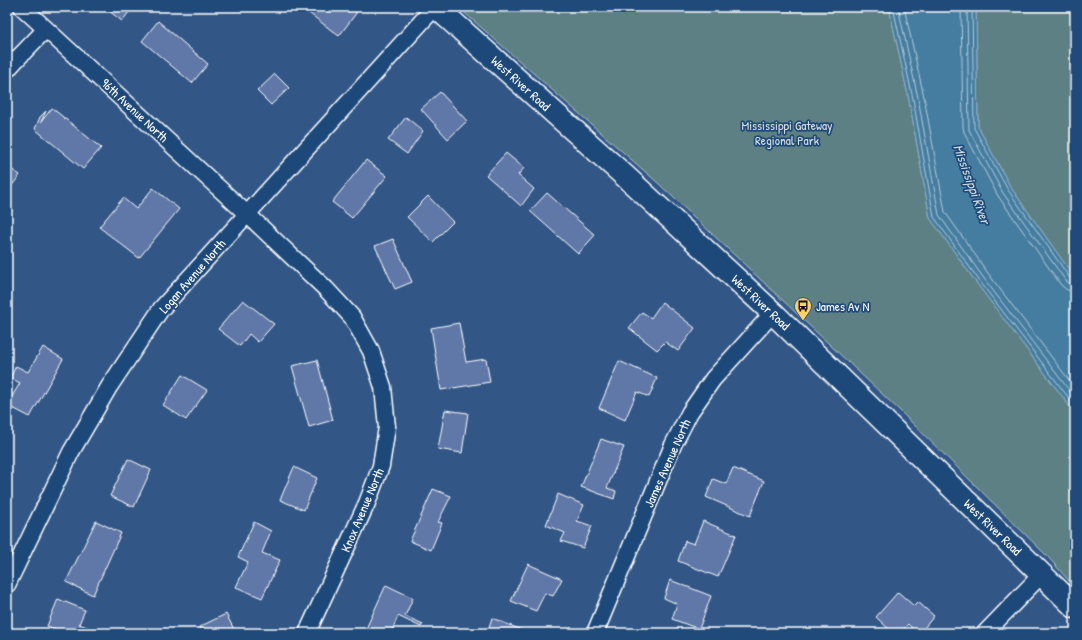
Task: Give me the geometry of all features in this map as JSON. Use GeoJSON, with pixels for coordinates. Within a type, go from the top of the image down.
{"type":"FeatureCollection","features":[{"type":"Feature","properties":{"kind":"street","name":"96th Avenue North"},"geometry":{"type":"LineString","coordinates":[[22,7],[247,214]]}},
{"type":"Feature","properties":{"kind":"street","name":"Logan Avenue North"},"geometry":{"type":"LineString","coordinates":[[7,585],[71,452],[109,387],[161,309],[436,7]]}},
{"type":"Feature","properties":{"kind":"street","name":"West River Road"},"geometry":{"type":"LineString","coordinates":[[436,7],[626,177],[773,313],[1075,607]]}},
{"type":"Feature","properties":{"kind":"street"},"geometry":{"type":"LineString","coordinates":[[7,70],[46,29]]}},
{"type":"Feature","properties":{"kind":"street","name":"Knox Avenue North"},"geometry":{"type":"LineString","coordinates":[[247,214],[326,289],[352,317],[371,351],[383,387],[387,427],[381,466],[367,503],[307,633]]}},
{"type":"Feature","properties":{"kind":"street","name":"James Avenue North"},"geometry":{"type":"LineString","coordinates":[[595,633],[674,445],[690,412],[713,379],[773,313]]}},
{"type":"Feature","properties":{"kind":"street"},"geometry":{"type":"LineString","coordinates":[[985,633],[1042,574]]}},
{"type":"Feature","properties":{"kind":"green space","name":"Mississippi Gateway Regional Park"},"geometry":{"type":"Polygon","coordinates":[[[458,7],[889,7],[909,100],[930,218],[978,285],[1075,413],[1075,588],[1048,557],[898,409],[658,183],[458,7]]]}},
{"type":"Feature","properties":{"kind":"green space"},"geometry":{"type":"Polygon","coordinates":[[[976,7],[1075,7],[1075,278],[1011,188],[978,127],[976,7]]]}},
{"type":"Feature","properties":{"kind":"water","name":"Mississippi River"},"geometry":{"type":"Polygon","coordinates":[[[889,7],[976,7],[978,127],[1011,188],[1075,278],[1075,413],[978,285],[930,218],[909,100],[889,7]]]}},
{"type":"Feature","properties":{"kind":"building"},"geometry":{"type":"Polygon","coordinates":[[[104,7],[133,7],[122,21],[104,7]]]}},
{"type":"Feature","properties":{"kind":"building"},"geometry":{"type":"Polygon","coordinates":[[[301,7],[349,7],[357,12],[339,36],[301,7]]]}},
{"type":"Feature","properties":{"kind":"building"},"geometry":{"type":"Polygon","coordinates":[[[158,21],[208,64],[192,83],[142,41],[158,21]]]}},
{"type":"Feature","properties":{"kind":"building"},"geometry":{"type":"Polygon","coordinates":[[[275,74],[289,88],[271,105],[257,91],[275,74]]]}},
{"type":"Feature","properties":{"kind":"building"},"geometry":{"type":"Polygon","coordinates":[[[440,92],[467,121],[448,139],[421,109],[440,92]]]}},
{"type":"Feature","properties":{"kind":"building"},"geometry":{"type":"Polygon","coordinates":[[[52,108],[101,148],[83,169],[35,129],[40,117],[46,111],[41,122],[52,108]]]}},
{"type":"Feature","properties":{"kind":"building"},"geometry":{"type":"Polygon","coordinates":[[[406,117],[423,131],[407,154],[388,140],[406,117]]]}},
{"type":"Feature","properties":{"kind":"building"},"geometry":{"type":"Polygon","coordinates":[[[506,153],[524,168],[518,175],[534,189],[521,206],[486,175],[506,153]]]}},
{"type":"Feature","properties":{"kind":"building"},"geometry":{"type":"Polygon","coordinates":[[[366,160],[387,176],[352,218],[332,202],[366,160]]]}},
{"type":"Feature","properties":{"kind":"building"},"geometry":{"type":"Polygon","coordinates":[[[7,166],[20,175],[7,192],[7,166]]]}},
{"type":"Feature","properties":{"kind":"building"},"geometry":{"type":"Polygon","coordinates":[[[153,188],[179,209],[139,258],[99,227],[123,198],[136,209],[153,188]]]}},
{"type":"Feature","properties":{"kind":"building"},"geometry":{"type":"Polygon","coordinates":[[[547,193],[595,235],[578,254],[530,211],[547,193]]]}},
{"type":"Feature","properties":{"kind":"building"},"geometry":{"type":"Polygon","coordinates":[[[428,196],[453,222],[433,242],[407,217],[428,196]]]}},
{"type":"Feature","properties":{"kind":"building"},"geometry":{"type":"Polygon","coordinates":[[[393,239],[412,282],[395,289],[375,246],[393,239]]]}},
{"type":"Feature","properties":{"kind":"building"},"geometry":{"type":"Polygon","coordinates":[[[243,300],[274,324],[258,342],[249,334],[240,346],[218,329],[243,300]]]}},
{"type":"Feature","properties":{"kind":"building"},"geometry":{"type":"Polygon","coordinates":[[[662,302],[695,328],[678,351],[665,342],[657,350],[629,328],[642,312],[651,318],[662,302]]]}},
{"type":"Feature","properties":{"kind":"building"},"geometry":{"type":"Polygon","coordinates":[[[459,323],[466,362],[486,359],[490,382],[441,390],[431,328],[459,323]]]}},
{"type":"Feature","properties":{"kind":"building"},"geometry":{"type":"Polygon","coordinates":[[[43,347],[63,359],[30,417],[7,405],[20,383],[10,378],[16,366],[28,372],[43,347]]]}},
{"type":"Feature","properties":{"kind":"building"},"geometry":{"type":"Polygon","coordinates":[[[317,360],[333,420],[309,427],[292,366],[317,360]]]}},
{"type":"Feature","properties":{"kind":"building"},"geometry":{"type":"Polygon","coordinates":[[[619,361],[657,378],[649,397],[637,392],[625,420],[599,408],[619,361]]]}},
{"type":"Feature","properties":{"kind":"building"},"geometry":{"type":"Polygon","coordinates":[[[182,375],[207,390],[186,420],[163,405],[182,375]]]}},
{"type":"Feature","properties":{"kind":"building"},"geometry":{"type":"Polygon","coordinates":[[[445,410],[468,413],[462,453],[438,449],[445,410]]]}},
{"type":"Feature","properties":{"kind":"building"},"geometry":{"type":"Polygon","coordinates":[[[601,439],[624,447],[607,488],[616,491],[614,499],[581,487],[601,439]]]}},
{"type":"Feature","properties":{"kind":"building"},"geometry":{"type":"Polygon","coordinates":[[[128,459],[151,470],[134,507],[110,496],[128,459]]]}},
{"type":"Feature","properties":{"kind":"building"},"geometry":{"type":"Polygon","coordinates":[[[294,467],[317,478],[304,510],[280,500],[294,467]]]}},
{"type":"Feature","properties":{"kind":"building"},"geometry":{"type":"Polygon","coordinates":[[[733,468],[764,481],[750,516],[706,497],[713,479],[726,484],[733,468]]]}},
{"type":"Feature","properties":{"kind":"building"},"geometry":{"type":"Polygon","coordinates":[[[433,489],[451,496],[438,522],[442,523],[431,550],[410,541],[433,489]]]}},
{"type":"Feature","properties":{"kind":"building"},"geometry":{"type":"Polygon","coordinates":[[[558,494],[584,505],[577,521],[592,526],[583,548],[561,541],[565,533],[546,525],[558,494]]]}},
{"type":"Feature","properties":{"kind":"building"},"geometry":{"type":"Polygon","coordinates":[[[96,521],[121,533],[93,595],[66,582],[96,521]]]}},
{"type":"Feature","properties":{"kind":"building"},"geometry":{"type":"Polygon","coordinates":[[[703,521],[736,535],[718,577],[678,561],[685,541],[694,544],[703,521]]]}},
{"type":"Feature","properties":{"kind":"building"},"geometry":{"type":"Polygon","coordinates":[[[254,522],[271,531],[262,553],[280,560],[262,598],[236,587],[248,562],[238,557],[254,522]]]}},
{"type":"Feature","properties":{"kind":"building"},"geometry":{"type":"Polygon","coordinates":[[[528,564],[562,579],[553,596],[545,593],[536,611],[511,601],[528,564]]]}},
{"type":"Feature","properties":{"kind":"building"},"geometry":{"type":"Polygon","coordinates":[[[670,580],[711,596],[699,629],[672,619],[677,604],[664,598],[670,580]]]}},
{"type":"Feature","properties":{"kind":"building"},"geometry":{"type":"Polygon","coordinates":[[[386,585],[413,598],[405,616],[423,624],[421,627],[398,616],[391,633],[364,633],[386,585]]]}},
{"type":"Feature","properties":{"kind":"building"},"geometry":{"type":"Polygon","coordinates":[[[898,592],[914,606],[918,602],[934,616],[920,633],[917,633],[908,624],[900,633],[893,633],[876,617],[898,592]]]}},
{"type":"Feature","properties":{"kind":"building"},"geometry":{"type":"Polygon","coordinates":[[[58,599],[85,610],[79,624],[95,630],[93,633],[62,633],[63,632],[47,626],[58,599]]]}},
{"type":"Feature","properties":{"kind":"building"},"geometry":{"type":"Polygon","coordinates":[[[226,614],[236,633],[202,633],[199,627],[226,614]]]}},
{"type":"Feature","properties":{"kind":"building"},"geometry":{"type":"Polygon","coordinates":[[[492,618],[524,631],[523,633],[487,633],[492,618]]]}},
{"type":"Feature","properties":{"kind":"place","name":"James Av N"},"geometry":{"type":"Point","coordinates":[803,321]}}]}
